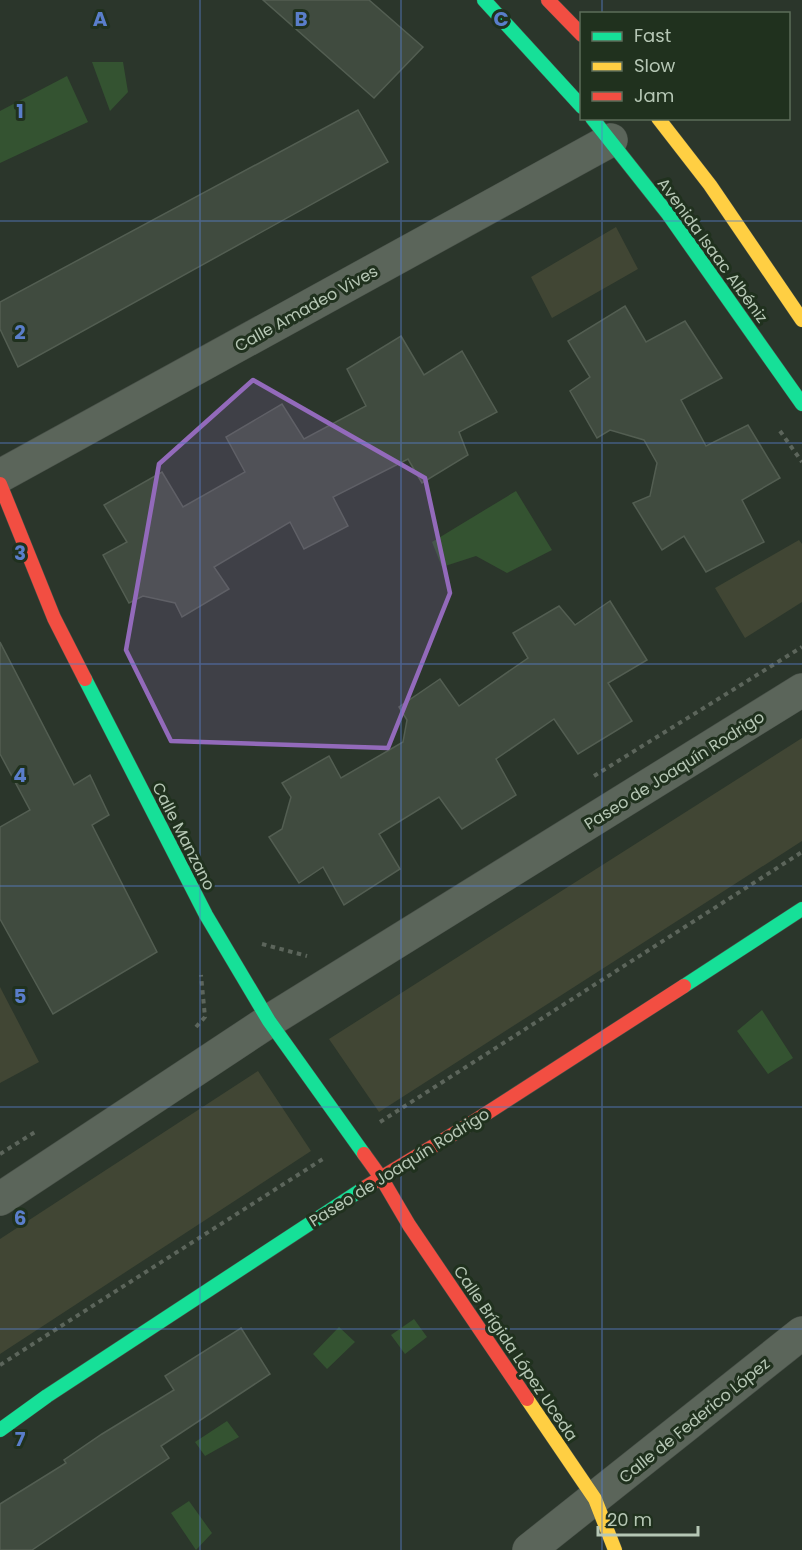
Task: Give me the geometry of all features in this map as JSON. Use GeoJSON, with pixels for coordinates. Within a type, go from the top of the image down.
{"type":"FeatureCollection","features":[{"type":"Feature","properties":{"kind":"street"},"geometry":{"type":"LineString","coordinates":[[484,0],[580,105]]}},
{"type":"Feature","properties":{"kind":"street"},"geometry":{"type":"LineString","coordinates":[[548,0],[580,33]]}},
{"type":"Feature","properties":{"kind":"street","name":"Avenida Isaac Albéniz"},"geometry":{"type":"LineString","coordinates":[[660,120],[710,185],[802,320]]}},
{"type":"Feature","properties":{"kind":"street","name":"Avenida Isaac Albéniz"},"geometry":{"type":"LineString","coordinates":[[602,129],[668,214],[802,404]]}},
{"type":"Feature","properties":{"kind":"street","name":"Calle Amadeo Vives"},"geometry":{"type":"LineString","coordinates":[[0,476],[602,129]]}},
{"type":"Feature","properties":{"kind":"street","name":"Calle Manzano"},"geometry":{"type":"LineString","coordinates":[[0,484],[54,618],[206,915],[269,1021],[382,1179]]}},
{"type":"Feature","properties":{"kind":"street","name":"Paseo de Joaquín Rodrigo"},"geometry":{"type":"LineString","coordinates":[[0,1199],[269,1021],[802,690]]}},
{"type":"Feature","properties":{"kind":"street","name":"Paseo de Joaquín Rodrigo"},"geometry":{"type":"LineString","coordinates":[[0,1430],[47,1396],[300,1229],[382,1179],[802,909]]}},
{"type":"Feature","properties":{"kind":"street","name":"Calle Brígida López Uceda"},"geometry":{"type":"LineString","coordinates":[[382,1179],[409,1225],[595,1499],[615,1550]]}},
{"type":"Feature","properties":{"kind":"street","name":"Calle de Federico López"},"geometry":{"type":"LineString","coordinates":[[529,1550],[802,1333]]}},
{"type":"Feature","properties":{"kind":"path"},"geometry":{"type":"LineString","coordinates":[[0,1365],[802,852]]}},
{"type":"Feature","properties":{"kind":"path"},"geometry":{"type":"LineString","coordinates":[[258,943],[305,957],[314,952]]}},
{"type":"Feature","properties":{"kind":"path"},"geometry":{"type":"LineString","coordinates":[[191,1032],[204,1017],[200,967]]}},
{"type":"Feature","properties":{"kind":"path"},"geometry":{"type":"LineString","coordinates":[[0,1154],[44,1126]]}},
{"type":"Feature","properties":{"kind":"highlighted area"},"geometry":{"type":"Polygon","coordinates":[[[253,380],[425,478],[450,593],[388,748],[171,741],[126,650],[159,464],[253,380]]]}},
{"type":"Feature","properties":{"kind":"shaded area"},"geometry":{"type":"Polygon","coordinates":[[[92,62],[123,62],[128,92],[110,111],[92,62]]]}},
{"type":"Feature","properties":{"kind":"shaded area"},"geometry":{"type":"Polygon","coordinates":[[[67,76],[88,122],[0,163],[0,111],[67,76]]]}},
{"type":"Feature","properties":{"kind":"shaded area"},"geometry":{"type":"Polygon","coordinates":[[[616,227],[638,269],[552,318],[531,277],[616,227]]]}},
{"type":"Feature","properties":{"kind":"shaded area"},"geometry":{"type":"Polygon","coordinates":[[[516,491],[552,550],[507,573],[476,556],[442,567],[432,542],[516,491]]]}},
{"type":"Feature","properties":{"kind":"shaded area"},"geometry":{"type":"Polygon","coordinates":[[[799,540],[802,544],[802,602],[745,638],[715,588],[799,540]]]}},
{"type":"Feature","properties":{"kind":"shaded area"},"geometry":{"type":"Polygon","coordinates":[[[802,738],[802,841],[379,1112],[329,1039],[802,738]]]}},
{"type":"Feature","properties":{"kind":"shaded area"},"geometry":{"type":"Polygon","coordinates":[[[0,987],[39,1062],[0,1083],[0,987]]]}},
{"type":"Feature","properties":{"kind":"shaded area"},"geometry":{"type":"Polygon","coordinates":[[[762,1010],[793,1058],[768,1074],[737,1031],[762,1010]]]}},
{"type":"Feature","properties":{"kind":"shaded area"},"geometry":{"type":"Polygon","coordinates":[[[258,1071],[311,1151],[0,1354],[0,1239],[258,1071]]]}},
{"type":"Feature","properties":{"kind":"shaded area"},"geometry":{"type":"Polygon","coordinates":[[[414,1319],[427,1337],[405,1354],[391,1335],[414,1319]]]}},
{"type":"Feature","properties":{"kind":"shaded area"},"geometry":{"type":"Polygon","coordinates":[[[339,1327],[355,1342],[327,1369],[313,1354],[339,1327]]]}},
{"type":"Feature","properties":{"kind":"shaded area"},"geometry":{"type":"Polygon","coordinates":[[[227,1421],[239,1437],[205,1456],[195,1442],[227,1421]]]}},
{"type":"Feature","properties":{"kind":"shaded area"},"geometry":{"type":"Polygon","coordinates":[[[189,1501],[212,1533],[196,1550],[171,1513],[189,1501]]]}},
{"type":"Feature","properties":{"kind":"building"},"geometry":{"type":"Polygon","coordinates":[[[263,0],[369,0],[423,47],[374,98],[263,0]]]}},
{"type":"Feature","properties":{"kind":"building"},"geometry":{"type":"Polygon","coordinates":[[[358,110],[388,162],[18,367],[0,329],[0,302],[358,110]]]}},
{"type":"Feature","properties":{"kind":"building"},"geometry":{"type":"Polygon","coordinates":[[[625,306],[646,342],[685,321],[722,378],[681,400],[706,446],[748,425],[780,478],[742,500],[764,542],[706,572],[684,536],[662,550],[633,503],[650,496],[657,463],[644,440],[610,430],[597,438],[570,391],[590,377],[568,341],[625,306]]]}},
{"type":"Feature","properties":{"kind":"building"},"geometry":{"type":"Polygon","coordinates":[[[401,336],[424,375],[462,351],[497,412],[459,432],[468,455],[422,483],[408,459],[333,497],[348,526],[304,549],[290,522],[214,567],[229,589],[182,617],[175,603],[143,596],[129,603],[103,555],[127,542],[104,505],[162,472],[183,507],[245,472],[226,437],[282,404],[304,439],[366,406],[347,369],[401,336]]]}},
{"type":"Feature","properties":{"kind":"building"},"geometry":{"type":"Polygon","coordinates":[[[610,601],[647,660],[608,683],[632,721],[578,754],[554,719],[496,759],[516,795],[462,829],[439,797],[379,834],[400,869],[344,905],[323,867],[299,883],[269,837],[282,829],[291,797],[282,783],[329,756],[341,778],[403,742],[407,720],[399,707],[440,679],[459,706],[528,658],[513,633],[559,606],[575,625],[610,601]]]}},
{"type":"Feature","properties":{"kind":"building"},"geometry":{"type":"Polygon","coordinates":[[[0,642],[74,785],[90,775],[109,815],[92,825],[157,952],[53,1014],[0,919],[0,827],[30,810],[0,754],[0,642]]]}},
{"type":"Feature","properties":{"kind":"building"},"geometry":{"type":"Polygon","coordinates":[[[241,1328],[270,1374],[161,1446],[169,1458],[32,1550],[0,1550],[0,1504],[66,1463],[64,1460],[102,1434],[174,1390],[165,1376],[241,1328]]]}},
{"type":"Feature","properties":{"kind":"traffic: fast"},"geometry":{"type":"LineString","coordinates":[[484,0],[580,105]]}},
{"type":"Feature","properties":{"kind":"traffic: fast"},"geometry":{"type":"LineString","coordinates":[[594,120],[668,214],[802,404]]}},
{"type":"Feature","properties":{"kind":"traffic: fast"},"geometry":{"type":"LineString","coordinates":[[85,679],[206,915],[269,1021],[364,1154]]}},
{"type":"Feature","properties":{"kind":"traffic: fast"},"geometry":{"type":"LineString","coordinates":[[684,986],[802,909]]}},
{"type":"Feature","properties":{"kind":"traffic: fast"},"geometry":{"type":"LineString","coordinates":[[0,1430],[47,1396],[364,1188]]}},
{"type":"Feature","properties":{"kind":"traffic: slow"},"geometry":{"type":"LineString","coordinates":[[660,120],[710,185],[802,320]]}},
{"type":"Feature","properties":{"kind":"traffic: slow"},"geometry":{"type":"LineString","coordinates":[[527,1399],[595,1499],[615,1550]]}},
{"type":"Feature","properties":{"kind":"traffic: jam"},"geometry":{"type":"LineString","coordinates":[[548,0],[580,33]]}},
{"type":"Feature","properties":{"kind":"traffic: jam"},"geometry":{"type":"LineString","coordinates":[[0,484],[54,618],[85,679]]}},
{"type":"Feature","properties":{"kind":"traffic: jam"},"geometry":{"type":"LineString","coordinates":[[364,1188],[470,1124],[684,986]]}},
{"type":"Feature","properties":{"kind":"traffic: jam"},"geometry":{"type":"LineString","coordinates":[[364,1154],[382,1179],[409,1225],[527,1399]]}}]}
